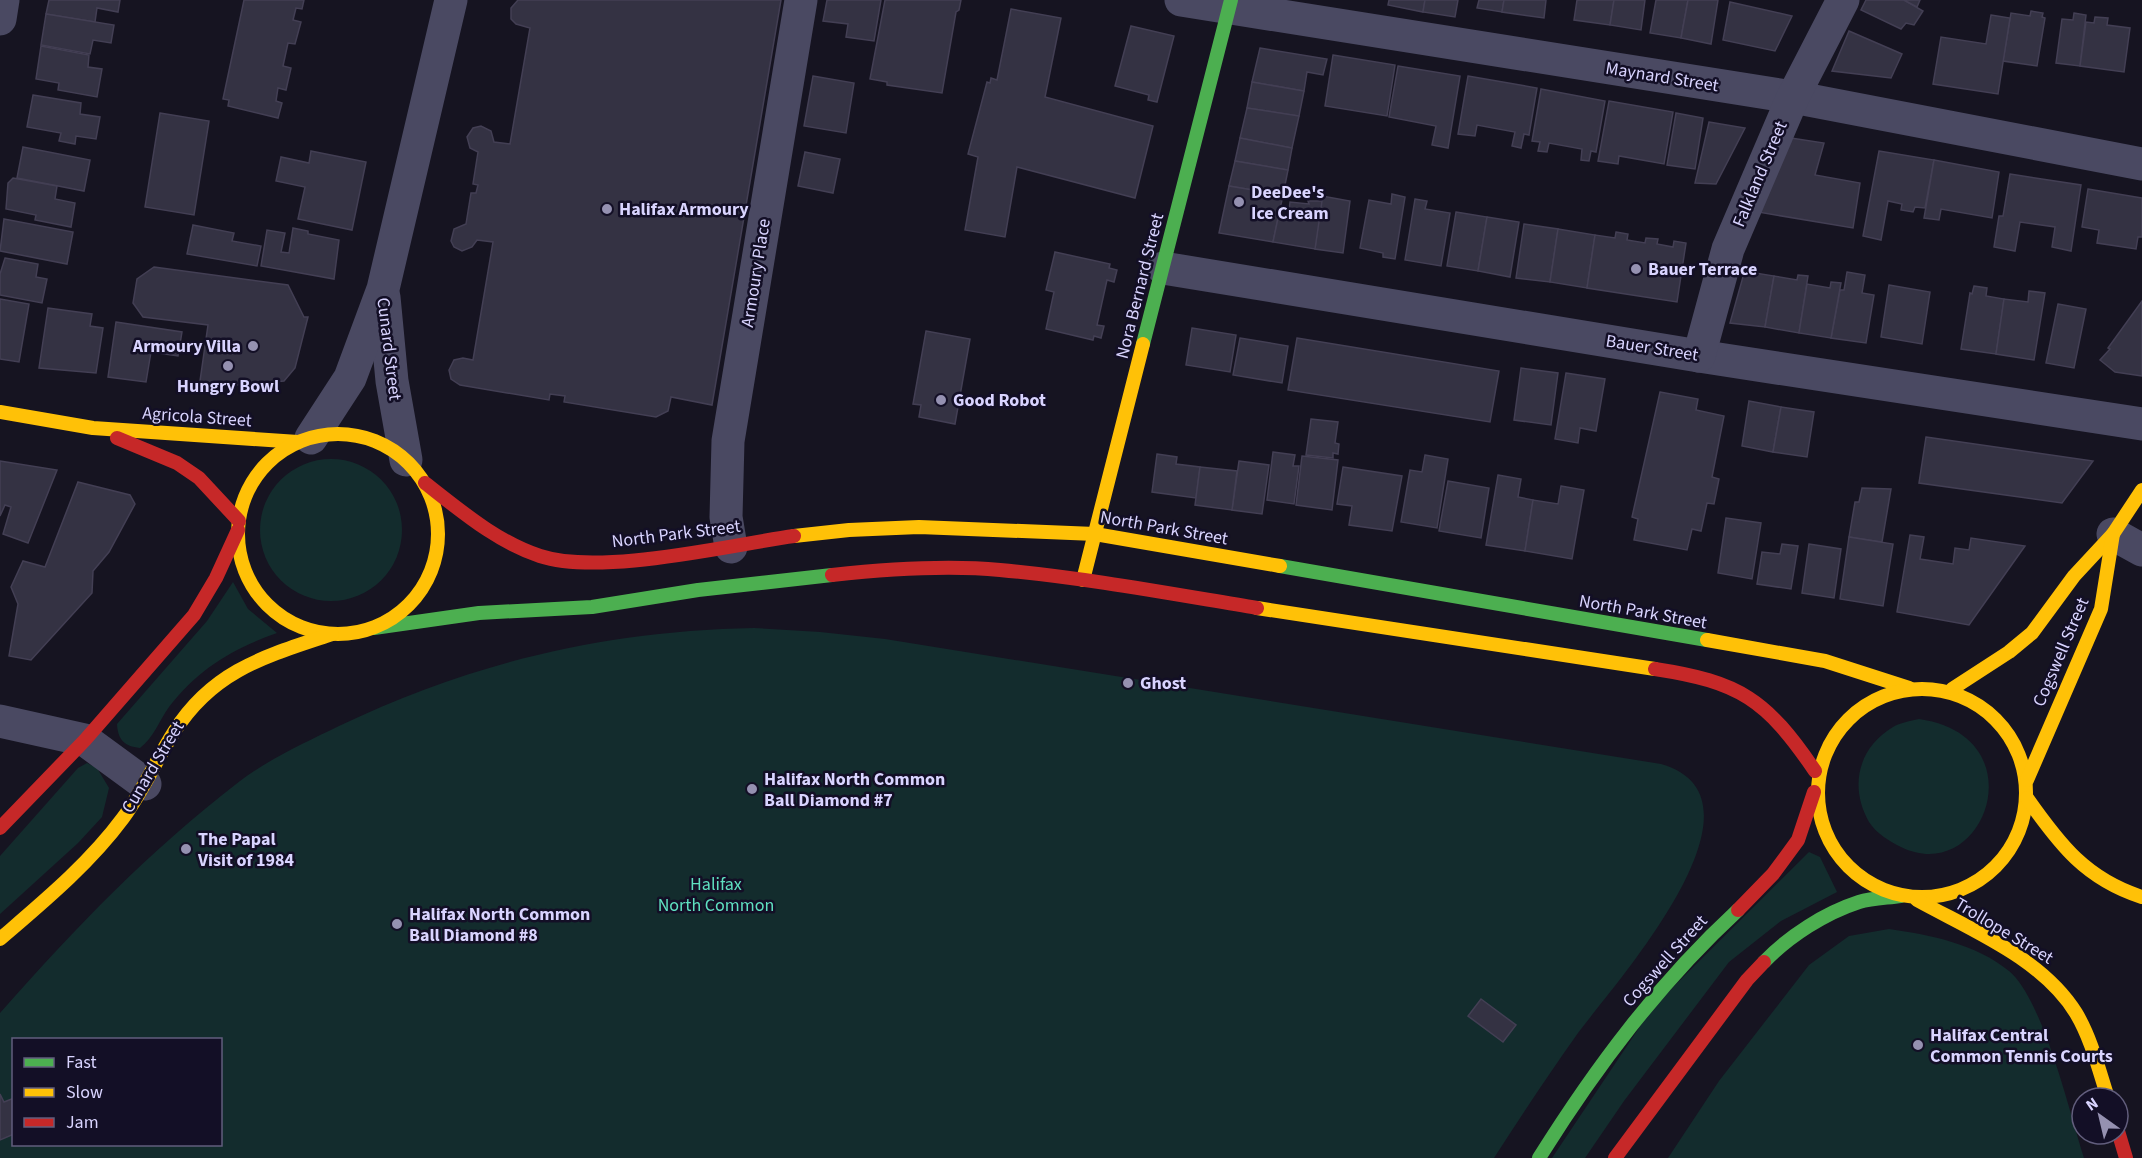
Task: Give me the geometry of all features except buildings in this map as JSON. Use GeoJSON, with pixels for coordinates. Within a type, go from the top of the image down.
{"type":"FeatureCollection","features":[{"type":"Feature","properties":{"kind":"main road","name":"Nora Bernard Street"},"geometry":{"type":"LineString","coordinates":[[1083,580],[1230,4]]}},
{"type":"Feature","properties":{"kind":"main road","name":"Agricola Street"},"geometry":{"type":"LineString","coordinates":[[0,412],[93,428],[304,440]]}},
{"type":"Feature","properties":{"kind":"main road","name":"Agricola Street"},"geometry":{"type":"LineString","coordinates":[[93,428],[177,463],[192,473],[238,526]]}},
{"type":"Feature","properties":{"kind":"main road"},"geometry":{"type":"LineString","coordinates":[[0,828],[85,740],[194,615],[216,578],[238,526],[249,488],[270,461],[304,440],[344,434],[377,441],[415,471],[435,506],[439,531],[436,555],[429,579],[396,616],[374,628]]}},
{"type":"Feature","properties":{"kind":"main road","name":"North Park Street"},"geometry":{"type":"LineString","coordinates":[[415,471],[500,537],[532,554],[561,561],[590,562],[657,556],[731,547],[814,533],[873,528],[1000,529],[1095,534],[1825,662],[1909,688]]}},
{"type":"Feature","properties":{"kind":"main road","name":"Cogswell Street"},"geometry":{"type":"LineString","coordinates":[[1952,689],[2009,652],[2032,633],[2074,576],[2113,534],[2142,490]]}},
{"type":"Feature","properties":{"kind":"main road"},"geometry":{"type":"LineString","coordinates":[[238,526],[240,556],[246,572],[264,602],[283,618],[307,630],[332,634],[353,634],[374,628],[479,613],[592,607],[698,590],[877,570],[998,570],[1083,580],[1517,650],[1701,676],[1729,684],[1760,703],[1779,722],[1815,771]]}},
{"type":"Feature","properties":{"kind":"main road","name":"Cogswell Street"},"geometry":{"type":"LineString","coordinates":[[2027,780],[2102,609],[2113,534]]}},
{"type":"Feature","properties":{"kind":"main road","name":"Cunard Street"},"geometry":{"type":"LineString","coordinates":[[0,939],[52,894],[123,818],[181,720],[211,687],[239,668],[332,634]]}},
{"type":"Feature","properties":{"kind":"main road"},"geometry":{"type":"LineString","coordinates":[[1930,686],[1952,689],[1976,702],[2000,724],[2013,744],[2027,780],[2027,798],[2019,834],[1999,863],[1974,883],[1946,895],[1917,900],[1875,886],[1851,868],[1832,846],[1819,820],[1814,790],[1815,771],[1829,745],[1850,721],[1878,700],[1909,688],[1930,686]]}},
{"type":"Feature","properties":{"kind":"main road","name":"Cogswell Street"},"geometry":{"type":"LineString","coordinates":[[1539,1158],[1626,1030],[1684,962],[1772,877],[1788,857],[1800,838],[1814,790]]}},
{"type":"Feature","properties":{"kind":"main road"},"geometry":{"type":"LineString","coordinates":[[2027,798],[2079,865],[2100,882],[2142,897]]}},
{"type":"Feature","properties":{"kind":"main road"},"geometry":{"type":"LineString","coordinates":[[1615,1158],[1747,980],[1779,946],[1833,912],[1861,901],[1901,896]]}},
{"type":"Feature","properties":{"kind":"main road","name":"Trollope Street"},"geometry":{"type":"LineString","coordinates":[[1917,900],[2005,949],[2054,984],[2080,1022],[2092,1048],[2104,1086]]}},
{"type":"Feature","properties":{"kind":"street"},"geometry":{"type":"LineString","coordinates":[[0,19],[3,0]]}},
{"type":"Feature","properties":{"kind":"street"},"geometry":{"type":"LineString","coordinates":[[383,289],[451,0]]}},
{"type":"Feature","properties":{"kind":"street","name":"Armoury Place"},"geometry":{"type":"LineString","coordinates":[[731,547],[726,517],[728,441],[801,0]]}},
{"type":"Feature","properties":{"kind":"street","name":"Maynard Street"},"geometry":{"type":"LineString","coordinates":[[1180,0],[1230,4],[1793,97],[2142,164]]}},
{"type":"Feature","properties":{"kind":"street","name":"Falkland Street"},"geometry":{"type":"LineString","coordinates":[[1699,356],[1728,249],[1793,97],[1843,0]]}},
{"type":"Feature","properties":{"kind":"street","name":"Bauer Street"},"geometry":{"type":"LineString","coordinates":[[1163,268],[1699,356],[2142,424]]}},
{"type":"Feature","properties":{"kind":"street","name":"Cunard Street"},"geometry":{"type":"LineString","coordinates":[[304,440],[350,378],[383,289]]}},
{"type":"Feature","properties":{"kind":"street","name":"Cunard Street"},"geometry":{"type":"LineString","coordinates":[[383,289],[392,381],[415,471]]}},
{"type":"Feature","properties":{"kind":"street"},"geometry":{"type":"LineString","coordinates":[[2113,534],[2142,550]]}},
{"type":"Feature","properties":{"kind":"street"},"geometry":{"type":"LineString","coordinates":[[0,721],[85,740],[145,784]]}},
{"type":"Feature","properties":{"kind":"green space"},"geometry":{"type":"Polygon","coordinates":[[[331,459],[358,464],[381,480],[397,503],[402,530],[397,557],[381,580],[358,596],[331,601],[304,596],[281,580],[265,557],[260,530],[265,503],[281,480],[304,464],[331,459]]]}},
{"type":"Feature","properties":{"kind":"green space"},"geometry":{"type":"Polygon","coordinates":[[[233,582],[248,609],[277,633],[231,653],[204,671],[169,707],[145,744],[140,748],[126,744],[120,738],[117,724],[207,621],[233,582]]]}},
{"type":"Feature","properties":{"kind":"green space","name":"Halifax North Common"},"geometry":{"type":"Polygon","coordinates":[[[754,628],[885,639],[1661,764],[1694,784],[1704,814],[1697,852],[1678,894],[1651,937],[1578,1033],[1494,1158],[0,1158],[0,1013],[114,891],[206,808],[251,773],[275,758],[339,726],[439,684],[541,654],[593,643],[699,630],[754,628]]]}},
{"type":"Feature","properties":{"kind":"green space"},"geometry":{"type":"Polygon","coordinates":[[[1919,719],[1956,731],[1979,752],[1988,778],[1986,805],[1975,829],[1956,847],[1931,854],[1901,847],[1879,834],[1869,822],[1859,795],[1860,769],[1872,746],[1893,727],[1919,719]]]}},
{"type":"Feature","properties":{"kind":"green space"},"geometry":{"type":"Polygon","coordinates":[[[87,763],[97,768],[109,788],[102,817],[78,843],[0,914],[0,856],[78,768],[87,763]]]}},
{"type":"Feature","properties":{"kind":"green space"},"geometry":{"type":"Polygon","coordinates":[[[1809,852],[1820,857],[1837,892],[1781,921],[1729,962],[1624,1101],[1585,1158],[1552,1158],[1653,1007],[1809,852]]]}},
{"type":"Feature","properties":{"kind":"green space"},"geometry":{"type":"Polygon","coordinates":[[[1889,929],[1921,934],[1968,947],[2009,971],[2021,985],[2044,1031],[2070,1111],[2070,1146],[2080,1146],[2084,1158],[1668,1158],[1719,1081],[1809,965],[1849,936],[1889,929]]]}},
{"type":"Feature","properties":{"kind":"traffic: fast"},"geometry":{"type":"LineString","coordinates":[[1143,344],[1231,0]]}},
{"type":"Feature","properties":{"kind":"traffic: fast"},"geometry":{"type":"LineString","coordinates":[[1280,566],[1707,640]]}},
{"type":"Feature","properties":{"kind":"traffic: fast"},"geometry":{"type":"LineString","coordinates":[[374,628],[479,613],[592,607],[698,590],[832,575]]}},
{"type":"Feature","properties":{"kind":"traffic: fast"},"geometry":{"type":"LineString","coordinates":[[1764,962],[1796,934],[1833,912],[1864,901],[1901,896]]}},
{"type":"Feature","properties":{"kind":"traffic: fast"},"geometry":{"type":"LineString","coordinates":[[1539,1158],[1583,1091],[1630,1027],[1682,967],[1738,910]]}},
{"type":"Feature","properties":{"kind":"traffic: slow"},"geometry":{"type":"LineString","coordinates":[[1083,580],[1143,344]]}},
{"type":"Feature","properties":{"kind":"traffic: slow"},"geometry":{"type":"LineString","coordinates":[[0,412],[93,428],[298,442]]}},
{"type":"Feature","properties":{"kind":"traffic: slow"},"geometry":{"type":"LineString","coordinates":[[338,434],[367,438],[385,446],[409,463],[426,487],[434,505],[438,534],[434,563],[426,581],[409,605],[385,622],[367,630],[338,634],[309,630],[291,622],[267,605],[250,581],[242,563],[238,534],[242,505],[250,487],[267,463],[291,446],[309,438],[338,434]]}},
{"type":"Feature","properties":{"kind":"traffic: slow"},"geometry":{"type":"LineString","coordinates":[[1952,689],[2009,652],[2032,633],[2074,576],[2113,534],[2142,490]]}},
{"type":"Feature","properties":{"kind":"traffic: slow"},"geometry":{"type":"LineString","coordinates":[[794,536],[849,530],[919,527],[1095,534],[1280,566]]}},
{"type":"Feature","properties":{"kind":"traffic: slow"},"geometry":{"type":"LineString","coordinates":[[2027,780],[2101,609],[2113,534]]}},
{"type":"Feature","properties":{"kind":"traffic: slow"},"geometry":{"type":"LineString","coordinates":[[1257,608],[1655,669]]}},
{"type":"Feature","properties":{"kind":"traffic: slow"},"geometry":{"type":"LineString","coordinates":[[0,939],[65,882],[110,835],[137,797],[174,732],[189,711],[206,694],[224,680],[263,658],[332,634]]}},
{"type":"Feature","properties":{"kind":"traffic: slow"},"geometry":{"type":"LineString","coordinates":[[1707,640],[1825,661],[1909,688]]}},
{"type":"Feature","properties":{"kind":"traffic: slow"},"geometry":{"type":"LineString","coordinates":[[1912,689],[1932,689],[1952,693],[1971,701],[1996,719],[2009,735],[2018,753],[2026,783],[2026,793],[2022,823],[2018,833],[2009,851],[1996,867],[1980,880],[1952,893],[1932,897],[1912,897],[1892,893],[1873,885],[1856,874],[1841,859],[1822,823],[1818,803],[1818,783],[1822,763],[1830,744],[1841,727],[1856,712],[1892,693],[1912,689]]}},
{"type":"Feature","properties":{"kind":"traffic: slow"},"geometry":{"type":"LineString","coordinates":[[2027,798],[2051,831],[2076,858],[2105,881],[2142,897]]}},
{"type":"Feature","properties":{"kind":"traffic: slow"},"geometry":{"type":"LineString","coordinates":[[1917,900],[2004,947],[2044,976],[2062,994],[2076,1013],[2086,1033],[2104,1086]]}},
{"type":"Feature","properties":{"kind":"traffic: jam"},"geometry":{"type":"LineString","coordinates":[[117,438],[177,463],[199,478],[239,521]]}},
{"type":"Feature","properties":{"kind":"traffic: jam"},"geometry":{"type":"LineString","coordinates":[[425,483],[480,525],[509,543],[540,556],[566,561],[596,563],[630,561],[701,552],[794,536]]}},
{"type":"Feature","properties":{"kind":"traffic: jam"},"geometry":{"type":"LineString","coordinates":[[0,828],[85,740],[194,615],[216,578],[238,530]]}},
{"type":"Feature","properties":{"kind":"traffic: jam"},"geometry":{"type":"LineString","coordinates":[[832,575],[916,568],[1000,570],[1097,582],[1257,608]]}},
{"type":"Feature","properties":{"kind":"traffic: jam"},"geometry":{"type":"LineString","coordinates":[[1655,669],[1709,680],[1748,698],[1781,727],[1798,746],[1815,771]]}},
{"type":"Feature","properties":{"kind":"traffic: jam"},"geometry":{"type":"LineString","coordinates":[[1738,910],[1773,874],[1798,840],[1814,792]]}},
{"type":"Feature","properties":{"kind":"traffic: jam"},"geometry":{"type":"LineString","coordinates":[[1615,1158],[1747,980],[1764,962]]}},
{"type":"Feature","properties":{"kind":"traffic: jam"},"geometry":{"type":"LineString","coordinates":[[2122,1146],[2126,1158]]}},
{"type":"Feature","properties":{"kind":"place","name":"DeeDee's Ice Cream"},"geometry":{"type":"Point","coordinates":[1239,202]}},
{"type":"Feature","properties":{"kind":"place","name":"Halifax Armoury"},"geometry":{"type":"Point","coordinates":[607,209]}},
{"type":"Feature","properties":{"kind":"place","name":"Bauer Terrace"},"geometry":{"type":"Point","coordinates":[1636,269]}},
{"type":"Feature","properties":{"kind":"place","name":"Armoury Villa"},"geometry":{"type":"Point","coordinates":[253,346]}},
{"type":"Feature","properties":{"kind":"place","name":"Hungry Bowl"},"geometry":{"type":"Point","coordinates":[228,366]}},
{"type":"Feature","properties":{"kind":"place","name":"Good Robot"},"geometry":{"type":"Point","coordinates":[941,400]}},
{"type":"Feature","properties":{"kind":"place","name":"Ghost"},"geometry":{"type":"Point","coordinates":[1128,683]}},
{"type":"Feature","properties":{"kind":"place","name":"Halifax North Common Ball Diamond #7"},"geometry":{"type":"Point","coordinates":[752,789]}},
{"type":"Feature","properties":{"kind":"place","name":"The Papal Visit of 1984"},"geometry":{"type":"Point","coordinates":[186,849]}},
{"type":"Feature","properties":{"kind":"place","name":"Halifax North Common Ball Diamond #8"},"geometry":{"type":"Point","coordinates":[397,924]}},
{"type":"Feature","properties":{"kind":"place","name":"Halifax Central Common Tennis Courts"},"geometry":{"type":"Point","coordinates":[1918,1045]}}]}
